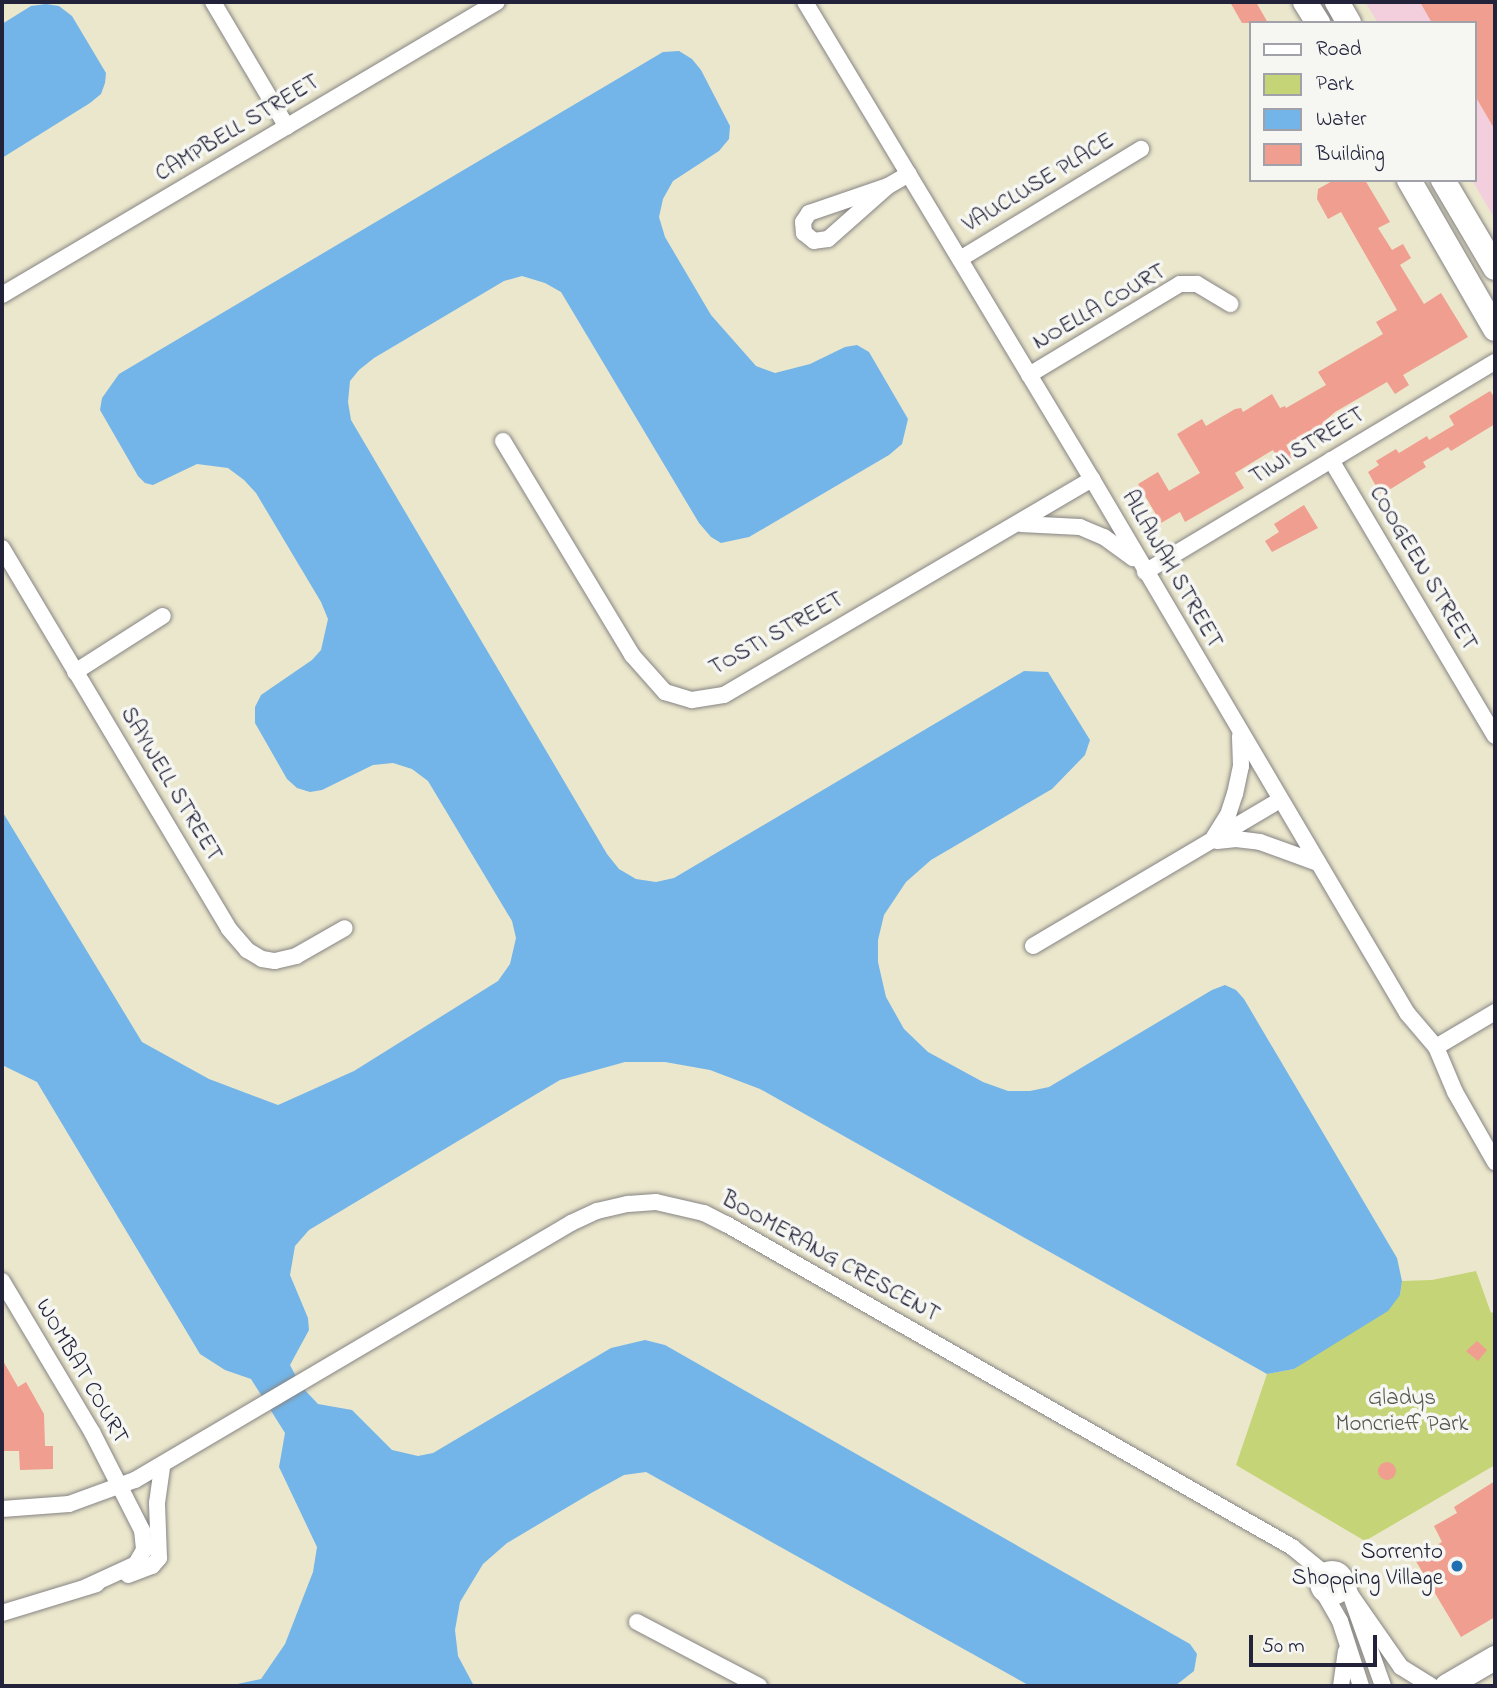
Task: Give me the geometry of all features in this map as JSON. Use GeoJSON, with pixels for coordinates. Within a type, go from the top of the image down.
{"type":"FeatureCollection","features":[{"type":"Feature","properties":{"kind":"main road"},"geometry":{"type":"LineString","coordinates":[[1305,2],[1317,21]]}},
{"type":"Feature","properties":{"kind":"main road"},"geometry":{"type":"LineString","coordinates":[[1337,2],[1348,21]]}},
{"type":"Feature","properties":{"kind":"main road"},"geometry":{"type":"LineString","coordinates":[[1410,182],[1495,329]]}},
{"type":"Feature","properties":{"kind":"main road"},"geometry":{"type":"LineString","coordinates":[[1444,182],[1495,268]]}},
{"type":"Feature","properties":{"kind":"main road"},"geometry":{"type":"LineString","coordinates":[[1447,1686],[1495,1658]]}},
{"type":"Feature","properties":{"kind":"street"},"geometry":{"type":"LineString","coordinates":[[213,2],[287,127]]}},
{"type":"Feature","properties":{"kind":"street","name":"CAMPBELL STREET"},"geometry":{"type":"LineString","coordinates":[[2,295],[497,2]]}},
{"type":"Feature","properties":{"kind":"street","name":"ALLAWAH STREET"},"geometry":{"type":"LineString","coordinates":[[805,2],[1092,479],[1407,1013],[1436,1047],[1455,1093],[1495,1161]]}},
{"type":"Feature","properties":{"kind":"street","name":"VAUCLUSE PLACE"},"geometry":{"type":"LineString","coordinates":[[960,259],[1141,149]]}},
{"type":"Feature","properties":{"kind":"street"},"geometry":{"type":"LineString","coordinates":[[888,186],[831,237],[817,241],[804,233],[803,220],[813,211],[888,186],[909,174]]}},
{"type":"Feature","properties":{"kind":"street","name":"NOELLA COURT"},"geometry":{"type":"LineString","coordinates":[[1029,375],[1180,284],[1197,284],[1230,304]]}},
{"type":"Feature","properties":{"kind":"street","name":"TIWI STREET"},"geometry":{"type":"LineString","coordinates":[[1143,568],[1495,362]]}},
{"type":"Feature","properties":{"kind":"street","name":"TOSTI STREET"},"geometry":{"type":"LineString","coordinates":[[503,441],[632,655],[665,692],[692,700],[724,695],[1092,479]]}},
{"type":"Feature","properties":{"kind":"street","name":"COOGEEN STREET"},"geometry":{"type":"LineString","coordinates":[[1331,460],[1495,736]]}},
{"type":"Feature","properties":{"kind":"street"},"geometry":{"type":"LineString","coordinates":[[1017,524],[1080,527],[1109,540],[1143,568]]}},
{"type":"Feature","properties":{"kind":"street","name":"SAYWELL STREET"},"geometry":{"type":"LineString","coordinates":[[2,548],[229,929],[247,950],[262,959],[275,961],[296,956],[345,928]]}},
{"type":"Feature","properties":{"kind":"street"},"geometry":{"type":"LineString","coordinates":[[75,672],[163,616]]}},
{"type":"Feature","properties":{"kind":"street"},"geometry":{"type":"LineString","coordinates":[[1208,844],[1228,815],[1236,794],[1241,765],[1239,731]]}},
{"type":"Feature","properties":{"kind":"street"},"geometry":{"type":"LineString","coordinates":[[1033,946],[1280,800]]}},
{"type":"Feature","properties":{"kind":"street"},"geometry":{"type":"LineString","coordinates":[[1208,844],[1224,839],[1253,841],[1318,863]]}},
{"type":"Feature","properties":{"kind":"street"},"geometry":{"type":"LineString","coordinates":[[1436,1047],[1495,1012]]}},
{"type":"Feature","properties":{"kind":"street","name":"BOOMERANG CRESCENT"},"geometry":{"type":"LineString","coordinates":[[2,1508],[59,1506],[119,1487],[162,1466],[571,1223],[597,1211],[628,1204],[656,1202],[704,1213],[737,1230],[1292,1547],[1323,1572]]}},
{"type":"Feature","properties":{"kind":"street","name":"WOMBAT COURT"},"geometry":{"type":"LineString","coordinates":[[2,1281],[92,1432],[142,1530],[143,1554],[133,1566],[86,1587]]}},
{"type":"Feature","properties":{"kind":"street"},"geometry":{"type":"LineString","coordinates":[[2,1612],[130,1575],[157,1561],[158,1494],[162,1466]]}},
{"type":"Feature","properties":{"kind":"street"},"geometry":{"type":"LineString","coordinates":[[1361,1686],[1337,1614],[1318,1581],[1323,1572],[1339,1571],[1401,1667],[1432,1686]]}},
{"type":"Feature","properties":{"kind":"street"},"geometry":{"type":"LineString","coordinates":[[1325,1595],[1339,1595],[1348,1588]]}},
{"type":"Feature","properties":{"kind":"street"},"geometry":{"type":"LineString","coordinates":[[1348,1588],[1383,1686]]}},
{"type":"Feature","properties":{"kind":"street"},"geometry":{"type":"LineString","coordinates":[[637,1622],[760,1686]]}},
{"type":"Feature","properties":{"kind":"street"},"geometry":{"type":"LineString","coordinates":[[1341,1686],[1346,1639]]}},
{"type":"Feature","properties":{"kind":"shaded area"},"geometry":{"type":"Polygon","coordinates":[[[1365,2],[1495,2],[1495,219],[1473,182],[1476,182],[1476,21],[1377,21],[1365,2]]]}},
{"type":"Feature","properties":{"kind":"green space","name":"Gladys Moncrieff Park"},"geometry":{"type":"Polygon","coordinates":[[[1476,1271],[1491,1313],[1495,1311],[1495,1465],[1365,1541],[1236,1465],[1267,1374],[1294,1369],[1400,1295],[1402,1281],[1432,1280],[1476,1271]]]}},
{"type":"Feature","properties":{"kind":"water"},"geometry":{"type":"Polygon","coordinates":[[[31,6],[59,6],[72,16],[106,73],[105,83],[101,94],[90,103],[2,158],[2,24],[31,6]]]}},
{"type":"Feature","properties":{"kind":"water"},"geometry":{"type":"Polygon","coordinates":[[[679,51],[692,59],[701,70],[730,126],[729,139],[719,151],[673,181],[663,199],[659,217],[665,237],[711,315],[756,366],[775,373],[810,364],[845,347],[857,345],[869,352],[908,419],[902,444],[889,455],[749,537],[721,543],[711,537],[699,523],[561,292],[545,283],[522,276],[504,281],[374,358],[359,370],[350,381],[348,402],[351,420],[607,854],[619,869],[636,879],[656,882],[674,878],[1024,671],[1048,672],[1090,740],[1085,755],[1052,789],[931,860],[906,882],[884,915],[878,940],[878,962],[886,997],[904,1029],[928,1052],[983,1082],[1008,1091],[1030,1091],[1049,1087],[1212,990],[1225,985],[1236,990],[1244,999],[1397,1258],[1402,1281],[1400,1295],[1388,1311],[1294,1369],[1267,1374],[760,1089],[710,1070],[665,1062],[625,1062],[560,1080],[309,1230],[295,1246],[290,1275],[308,1318],[309,1330],[290,1365],[301,1386],[318,1404],[352,1410],[392,1450],[418,1456],[433,1453],[611,1348],[645,1340],[665,1345],[1190,1644],[1197,1654],[1194,1671],[1175,1686],[1030,1686],[646,1472],[624,1475],[593,1492],[507,1543],[483,1564],[460,1602],[455,1630],[458,1656],[474,1686],[228,1686],[261,1679],[285,1644],[313,1572],[317,1547],[279,1467],[285,1433],[251,1379],[225,1370],[200,1354],[37,1082],[2,1065],[2,811],[142,1042],[209,1079],[278,1105],[354,1071],[498,981],[510,964],[516,938],[512,921],[428,781],[412,769],[393,763],[373,765],[322,790],[310,792],[297,788],[287,779],[255,723],[255,707],[261,695],[312,660],[321,650],[328,619],[321,602],[256,493],[244,480],[228,468],[197,464],[153,485],[145,483],[138,476],[100,410],[102,398],[119,374],[663,52],[679,51]]]}},
{"type":"Feature","properties":{"kind":"building"},"geometry":{"type":"Polygon","coordinates":[[[1230,2],[1256,2],[1267,21],[1242,23],[1230,2]]]}},
{"type":"Feature","properties":{"kind":"building"},"geometry":{"type":"Polygon","coordinates":[[[1420,2],[1495,2],[1495,130],[1476,97],[1476,21],[1431,21],[1420,2]]]}},
{"type":"Feature","properties":{"kind":"building"},"geometry":{"type":"Polygon","coordinates":[[[1330,182],[1366,182],[1390,222],[1378,228],[1392,250],[1403,244],[1411,258],[1400,265],[1424,304],[1441,293],[1468,337],[1403,375],[1409,385],[1395,394],[1387,382],[1335,412],[1326,420],[1332,430],[1315,439],[1310,431],[1286,445],[1293,457],[1282,464],[1273,450],[1235,473],[1244,488],[1185,522],[1180,512],[1161,523],[1138,484],[1158,472],[1169,491],[1200,473],[1177,434],[1202,419],[1206,426],[1235,409],[1241,408],[1243,412],[1272,394],[1280,408],[1286,408],[1326,385],[1318,372],[1383,334],[1376,322],[1397,310],[1341,212],[1328,219],[1317,199],[1318,189],[1330,182]]]}},
{"type":"Feature","properties":{"kind":"building"},"geometry":{"type":"Polygon","coordinates":[[[1490,391],[1495,398],[1495,424],[1451,451],[1448,447],[1423,462],[1426,467],[1381,495],[1368,472],[1379,465],[1376,461],[1396,449],[1399,453],[1427,436],[1429,440],[1454,425],[1449,416],[1490,391]]]}},
{"type":"Feature","properties":{"kind":"building"},"geometry":{"type":"Polygon","coordinates":[[[1304,505],[1318,528],[1272,552],[1265,541],[1279,532],[1274,524],[1304,505]]]}},
{"type":"Feature","properties":{"kind":"building"},"geometry":{"type":"Polygon","coordinates":[[[1477,1341],[1487,1350],[1478,1361],[1466,1351],[1477,1341]]]}},
{"type":"Feature","properties":{"kind":"building"},"geometry":{"type":"Polygon","coordinates":[[[2,1359],[18,1387],[26,1382],[44,1414],[45,1446],[53,1446],[53,1469],[20,1470],[19,1451],[2,1451],[2,1359]]]}},
{"type":"Feature","properties":{"kind":"building"},"geometry":{"type":"Polygon","coordinates":[[[1387,1462],[1393,1465],[1396,1471],[1393,1477],[1387,1480],[1381,1477],[1378,1471],[1381,1465],[1387,1462]]]}},
{"type":"Feature","properties":{"kind":"building","name":"Sorrento Shopping Village"},"geometry":{"type":"Polygon","coordinates":[[[1495,1481],[1495,1617],[1461,1637],[1414,1558],[1442,1542],[1434,1526],[1457,1513],[1454,1507],[1495,1481]]]}},
{"type":"Feature","properties":{"kind":"place","name":"Sorrento Shopping Village"},"geometry":{"type":"Point","coordinates":[1457,1566]}}]}
